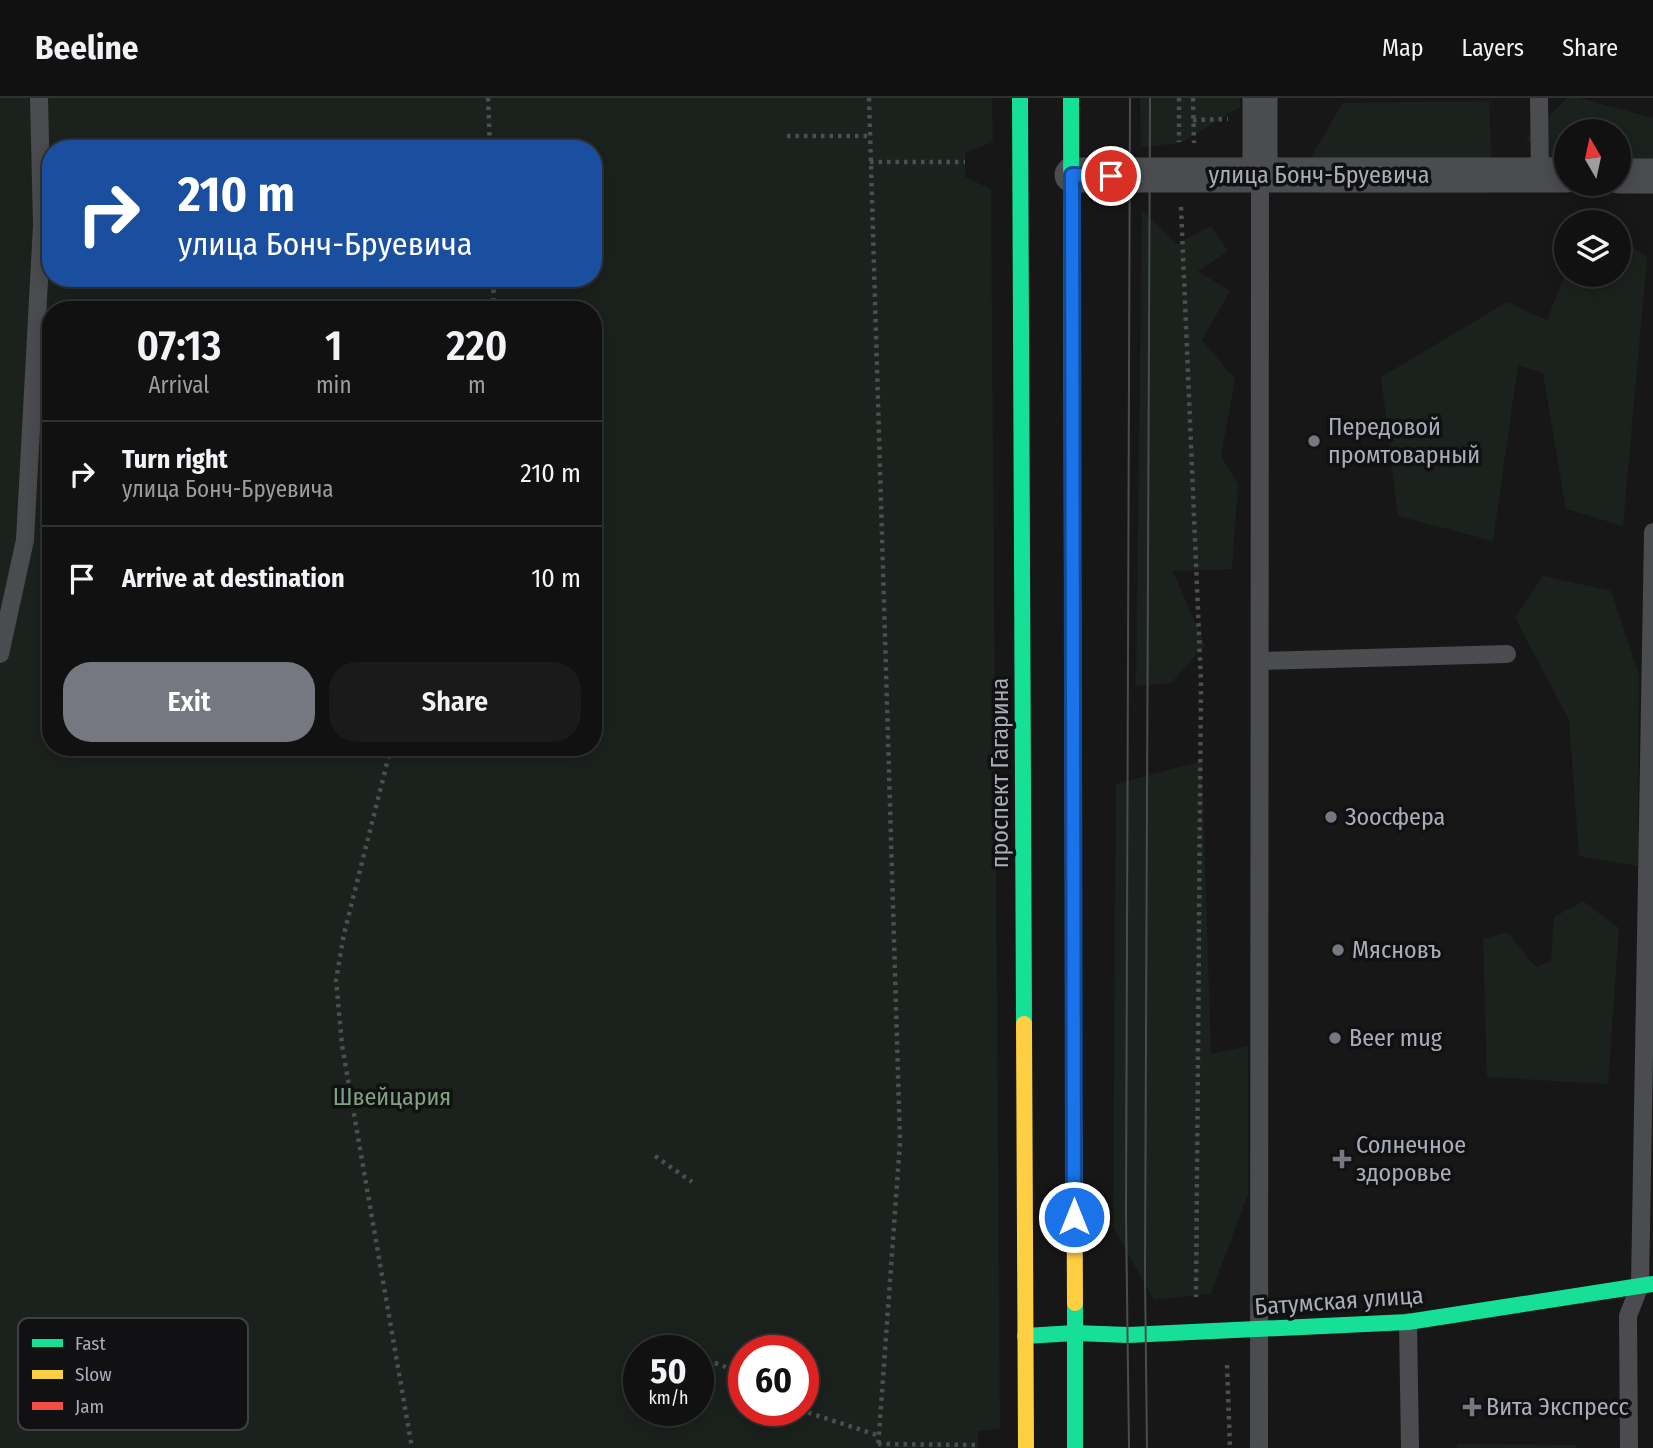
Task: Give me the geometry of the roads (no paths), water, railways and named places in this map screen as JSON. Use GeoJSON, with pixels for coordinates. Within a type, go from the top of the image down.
{"type":"FeatureCollection","features":[{"type":"Feature","properties":{"kind":"main road","name":"проспект Гагарина"},"geometry":{"type":"LineString","coordinates":[[1020,98],[1026,1448]]}},
{"type":"Feature","properties":{"kind":"main road"},"geometry":{"type":"LineString","coordinates":[[1071,98],[1076,1448]]}},
{"type":"Feature","properties":{"kind":"main road","name":"Батумская улица"},"geometry":{"type":"LineString","coordinates":[[1025,1336],[1074,1333],[1128,1335],[1408,1322],[1647,1285]]}},
{"type":"Feature","properties":{"kind":"street"},"geometry":{"type":"LineString","coordinates":[[1260,98],[1260,174]]}},
{"type":"Feature","properties":{"kind":"street","name":"улица Бонч-Бруевича"},"geometry":{"type":"LineString","coordinates":[[1072,175],[1553,175]]}},
{"type":"Feature","properties":{"kind":"street"},"geometry":{"type":"LineString","coordinates":[[1631,176],[1653,176]]}},
{"type":"Feature","properties":{"kind":"lane"},"geometry":{"type":"LineString","coordinates":[[0,654],[25,540],[41,225],[38,98]]}},
{"type":"Feature","properties":{"kind":"lane"},"geometry":{"type":"LineString","coordinates":[[1539,98],[1553,175]]}},
{"type":"Feature","properties":{"kind":"lane"},"geometry":{"type":"LineString","coordinates":[[1259,1448],[1260,174]]}},
{"type":"Feature","properties":{"kind":"lane"},"geometry":{"type":"LineString","coordinates":[[1629,1448],[1628,1316],[1647,1285],[1653,532]]}},
{"type":"Feature","properties":{"kind":"lane"},"geometry":{"type":"LineString","coordinates":[[1261,661],[1507,654]]}},
{"type":"Feature","properties":{"kind":"lane"},"geometry":{"type":"LineString","coordinates":[[1408,1322],[1410,1448]]}},
{"type":"Feature","properties":{"kind":"tram line"},"geometry":{"type":"LineString","coordinates":[[1129,1448],[1126,1215],[1130,98]]}},
{"type":"Feature","properties":{"kind":"tram line"},"geometry":{"type":"LineString","coordinates":[[1147,1448],[1145,1275],[1150,98]]}},
{"type":"Feature","properties":{"kind":"place","name":"Передовой промтоварный"},"geometry":{"type":"Point","coordinates":[1314,441]}},
{"type":"Feature","properties":{"kind":"place","name":"Зоосфера"},"geometry":{"type":"Point","coordinates":[1331,817]}},
{"type":"Feature","properties":{"kind":"place","name":"Мясновъ"},"geometry":{"type":"Point","coordinates":[1338,950]}},
{"type":"Feature","properties":{"kind":"place","name":"Beer mug"},"geometry":{"type":"Point","coordinates":[1335,1038]}},
{"type":"Feature","properties":{"kind":"place","name":"Солнечное здоровье"},"geometry":{"type":"Point","coordinates":[1342,1159]}},
{"type":"Feature","properties":{"kind":"place","name":"Вита Экспресс"},"geometry":{"type":"Point","coordinates":[1472,1407]}},
{"type":"Feature","properties":{"kind":"park label","name":"Швейцария"},"geometry":{"type":"Point","coordinates":[392,1097]}}]}
